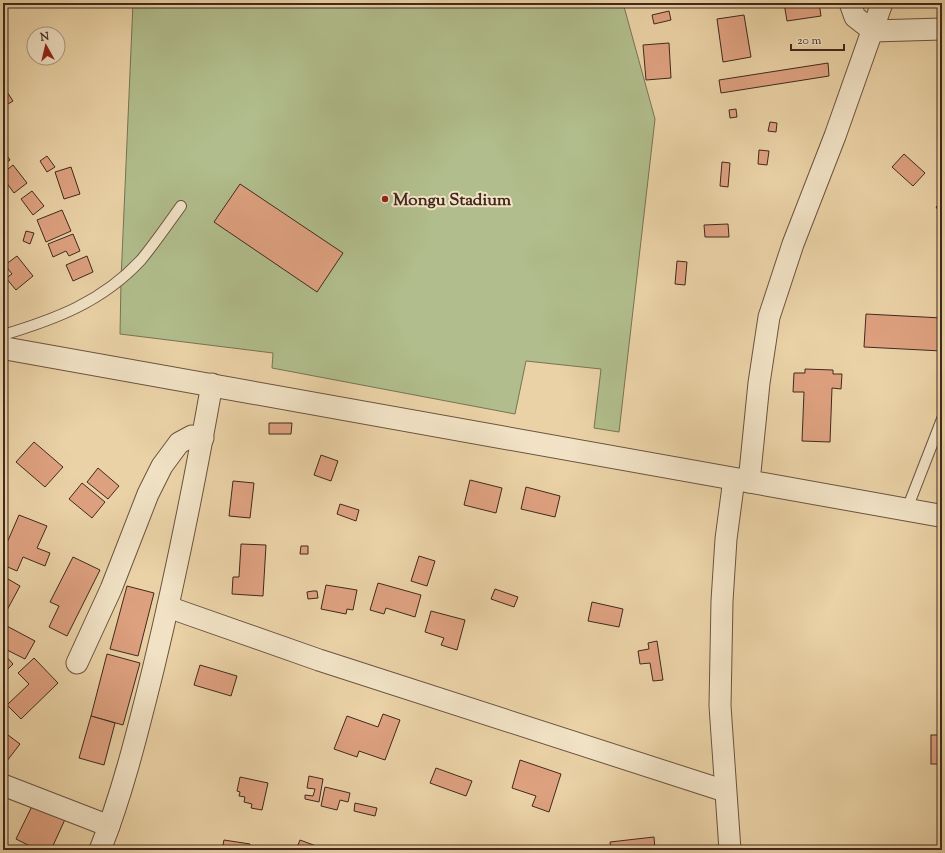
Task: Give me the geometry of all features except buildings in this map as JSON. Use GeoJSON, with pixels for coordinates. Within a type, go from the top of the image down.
{"type":"FeatureCollection","features":[{"type":"Feature","properties":{"kind":"street"},"geometry":{"type":"LineString","coordinates":[[850,3],[855,17],[873,31],[942,29]]}},
{"type":"Feature","properties":{"kind":"street"},"geometry":{"type":"LineString","coordinates":[[730,850],[720,706],[722,601],[726,539],[742,480],[769,317],[793,244],[873,31],[882,3]]}},
{"type":"Feature","properties":{"kind":"street"},"geometry":{"type":"LineString","coordinates":[[3,348],[212,384],[942,516]]}},
{"type":"Feature","properties":{"kind":"street"},"geometry":{"type":"LineString","coordinates":[[100,850],[109,826],[144,707],[168,607],[203,438],[212,384]]}},
{"type":"Feature","properties":{"kind":"street"},"geometry":{"type":"LineString","coordinates":[[77,663],[111,589],[148,494],[162,466],[180,443],[192,436],[203,438]]}},
{"type":"Feature","properties":{"kind":"street"},"geometry":{"type":"LineString","coordinates":[[168,607],[319,660],[725,791]]}},
{"type":"Feature","properties":{"kind":"street"},"geometry":{"type":"LineString","coordinates":[[3,785],[109,826]]}},
{"type":"Feature","properties":{"kind":"lane"},"geometry":{"type":"LineString","coordinates":[[3,335],[71,312],[102,294],[121,280],[141,259],[181,206]]}},
{"type":"Feature","properties":{"kind":"lane"},"geometry":{"type":"LineString","coordinates":[[907,509],[942,420]]}},
{"type":"Feature","properties":{"kind":"green space","name":"Mongu Stadium"},"geometry":{"type":"Polygon","coordinates":[[[133,3],[623,3],[655,119],[619,432],[594,428],[601,369],[526,361],[515,414],[272,368],[273,353],[120,334],[133,3]]]}},
{"type":"Feature","properties":{"kind":"place","name":"Mongu Stadium"},"geometry":{"type":"Point","coordinates":[385,199]}}]}
